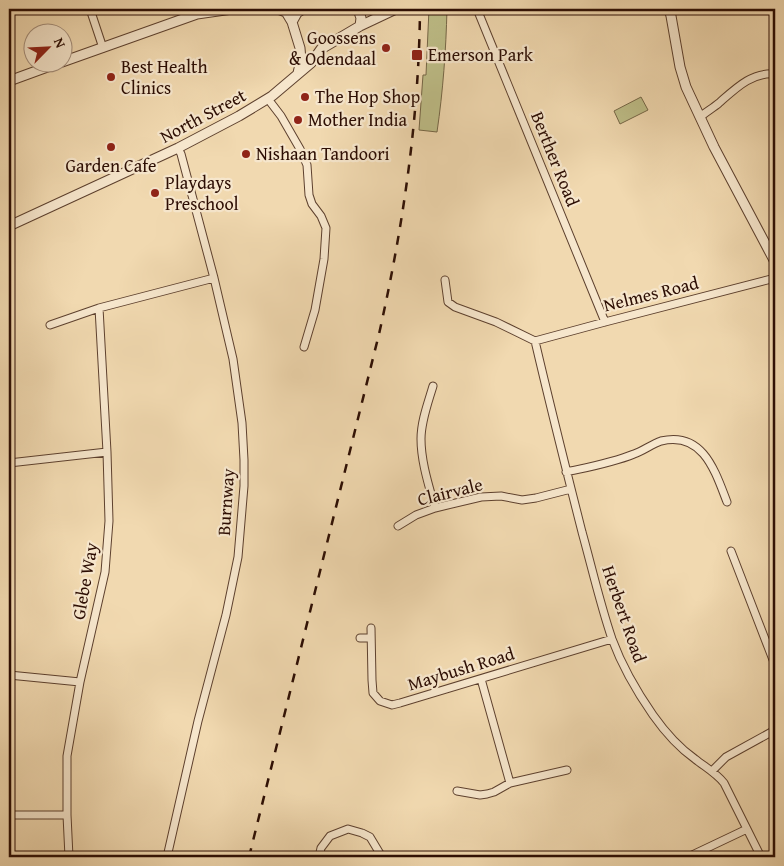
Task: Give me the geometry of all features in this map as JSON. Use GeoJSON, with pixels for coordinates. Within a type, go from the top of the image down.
{"type":"FeatureCollection","features":[{"type":"Feature","properties":{"kind":"street"},"geometry":{"type":"LineString","coordinates":[[90,9],[103,48]]}},
{"type":"Feature","properties":{"kind":"street"},"geometry":{"type":"LineString","coordinates":[[72,59],[203,11],[232,9]]}},
{"type":"Feature","properties":{"kind":"street"},"geometry":{"type":"LineString","coordinates":[[278,9],[286,12],[292,22],[300,48],[301,60],[298,73]]}},
{"type":"Feature","properties":{"kind":"street"},"geometry":{"type":"LineString","coordinates":[[292,22],[297,13],[303,9]]}},
{"type":"Feature","properties":{"kind":"street"},"geometry":{"type":"LineString","coordinates":[[358,9],[361,18],[360,26]]}},
{"type":"Feature","properties":{"kind":"street","name":"North Street"},"geometry":{"type":"LineString","coordinates":[[9,226],[178,148],[239,116],[268,99],[311,63],[321,49],[360,26],[396,9]]}},
{"type":"Feature","properties":{"kind":"street","name":"Berther Road"},"geometry":{"type":"LineString","coordinates":[[477,9],[605,322]]}},
{"type":"Feature","properties":{"kind":"street"},"geometry":{"type":"LineString","coordinates":[[669,9],[680,67],[686,87],[714,147],[775,262]]}},
{"type":"Feature","properties":{"kind":"street"},"geometry":{"type":"LineString","coordinates":[[300,48],[310,51],[321,49]]}},
{"type":"Feature","properties":{"kind":"street"},"geometry":{"type":"LineString","coordinates":[[9,81],[34,72]]}},
{"type":"Feature","properties":{"kind":"street"},"geometry":{"type":"LineString","coordinates":[[700,117],[736,88],[763,74],[775,74]]}},
{"type":"Feature","properties":{"kind":"street"},"geometry":{"type":"LineString","coordinates":[[268,99],[281,116],[307,166],[309,195],[326,228],[324,259],[315,310],[304,347]]}},
{"type":"Feature","properties":{"kind":"street","name":"Burnway"},"geometry":{"type":"LineString","coordinates":[[167,857],[238,557],[244,486],[242,423],[233,359],[214,278],[178,148]]}},
{"type":"Feature","properties":{"kind":"street"},"geometry":{"type":"LineString","coordinates":[[50,324],[99,308],[214,278]]}},
{"type":"Feature","properties":{"kind":"street","name":"Nelmes Road"},"geometry":{"type":"LineString","coordinates":[[535,341],[775,278]]}},
{"type":"Feature","properties":{"kind":"street"},"geometry":{"type":"LineString","coordinates":[[445,280],[448,302],[455,307],[496,322],[535,341]]}},
{"type":"Feature","properties":{"kind":"street","name":"Glebe Way"},"geometry":{"type":"LineString","coordinates":[[69,857],[67,756],[80,682],[105,572],[109,520],[99,308]]}},
{"type":"Feature","properties":{"kind":"street","name":"Herbert Road"},"geometry":{"type":"LineString","coordinates":[[535,341],[566,472],[601,606],[612,639],[630,678],[662,728],[682,749],[719,776],[724,783],[761,857]]}},
{"type":"Feature","properties":{"kind":"street"},"geometry":{"type":"LineString","coordinates":[[433,386],[425,412],[421,439],[426,477],[435,508]]}},
{"type":"Feature","properties":{"kind":"street"},"geometry":{"type":"LineString","coordinates":[[566,472],[605,464],[638,453],[659,442],[674,439],[690,442],[697,446],[707,458],[714,471],[727,502]]}},
{"type":"Feature","properties":{"kind":"street"},"geometry":{"type":"LineString","coordinates":[[9,463],[107,452]]}},
{"type":"Feature","properties":{"kind":"street","name":"Clairvale"},"geometry":{"type":"LineString","coordinates":[[398,526],[416,515],[435,508],[480,497],[501,496],[522,500],[571,489]]}},
{"type":"Feature","properties":{"kind":"street"},"geometry":{"type":"LineString","coordinates":[[731,550],[775,665]]}},
{"type":"Feature","properties":{"kind":"street","name":"Maybush Road"},"geometry":{"type":"LineString","coordinates":[[371,628],[374,693],[380,701],[392,705],[612,639]]}},
{"type":"Feature","properties":{"kind":"street"},"geometry":{"type":"LineString","coordinates":[[360,638],[371,638]]}},
{"type":"Feature","properties":{"kind":"street"},"geometry":{"type":"LineString","coordinates":[[9,676],[80,682]]}},
{"type":"Feature","properties":{"kind":"street"},"geometry":{"type":"LineString","coordinates":[[481,679],[510,783]]}},
{"type":"Feature","properties":{"kind":"street"},"geometry":{"type":"LineString","coordinates":[[712,771],[726,757],[775,730]]}},
{"type":"Feature","properties":{"kind":"street"},"geometry":{"type":"LineString","coordinates":[[457,791],[480,795],[487,794],[510,783],[567,770]]}},
{"type":"Feature","properties":{"kind":"street"},"geometry":{"type":"LineString","coordinates":[[9,815],[67,816]]}},
{"type":"Feature","properties":{"kind":"street"},"geometry":{"type":"LineString","coordinates":[[319,857],[321,848],[330,836],[348,829],[370,837],[382,857]]}},
{"type":"Feature","properties":{"kind":"street"},"geometry":{"type":"LineString","coordinates":[[688,857],[747,829]]}},
{"type":"Feature","properties":{"kind":"green space"},"geometry":{"type":"Polygon","coordinates":[[[429,9],[447,9],[444,70],[437,132],[419,130],[423,75],[426,75],[429,9]]]}},
{"type":"Feature","properties":{"kind":"green space"},"geometry":{"type":"Polygon","coordinates":[[[641,97],[648,110],[620,124],[614,111],[641,97]]]}},
{"type":"Feature","properties":{"kind":"railway"},"geometry":{"type":"LineString","coordinates":[[249,857],[388,294],[413,132],[417,91],[420,9]]}},
{"type":"Feature","properties":{"kind":"place","name":"Goossens & Odendaal"},"geometry":{"type":"Point","coordinates":[386,48]}},
{"type":"Feature","properties":{"kind":"place","name":"Emerson Park"},"geometry":{"type":"Point","coordinates":[417,55]}},
{"type":"Feature","properties":{"kind":"place","name":"Best Health Clinics"},"geometry":{"type":"Point","coordinates":[111,77]}},
{"type":"Feature","properties":{"kind":"place","name":"The Hop Shop"},"geometry":{"type":"Point","coordinates":[305,97]}},
{"type":"Feature","properties":{"kind":"place","name":"Mother India"},"geometry":{"type":"Point","coordinates":[298,120]}},
{"type":"Feature","properties":{"kind":"place","name":"Garden Cafe"},"geometry":{"type":"Point","coordinates":[111,147]}},
{"type":"Feature","properties":{"kind":"place","name":"Nishaan Tandoori"},"geometry":{"type":"Point","coordinates":[246,154]}},
{"type":"Feature","properties":{"kind":"place","name":"Playdays Preschool"},"geometry":{"type":"Point","coordinates":[155,193]}}]}
